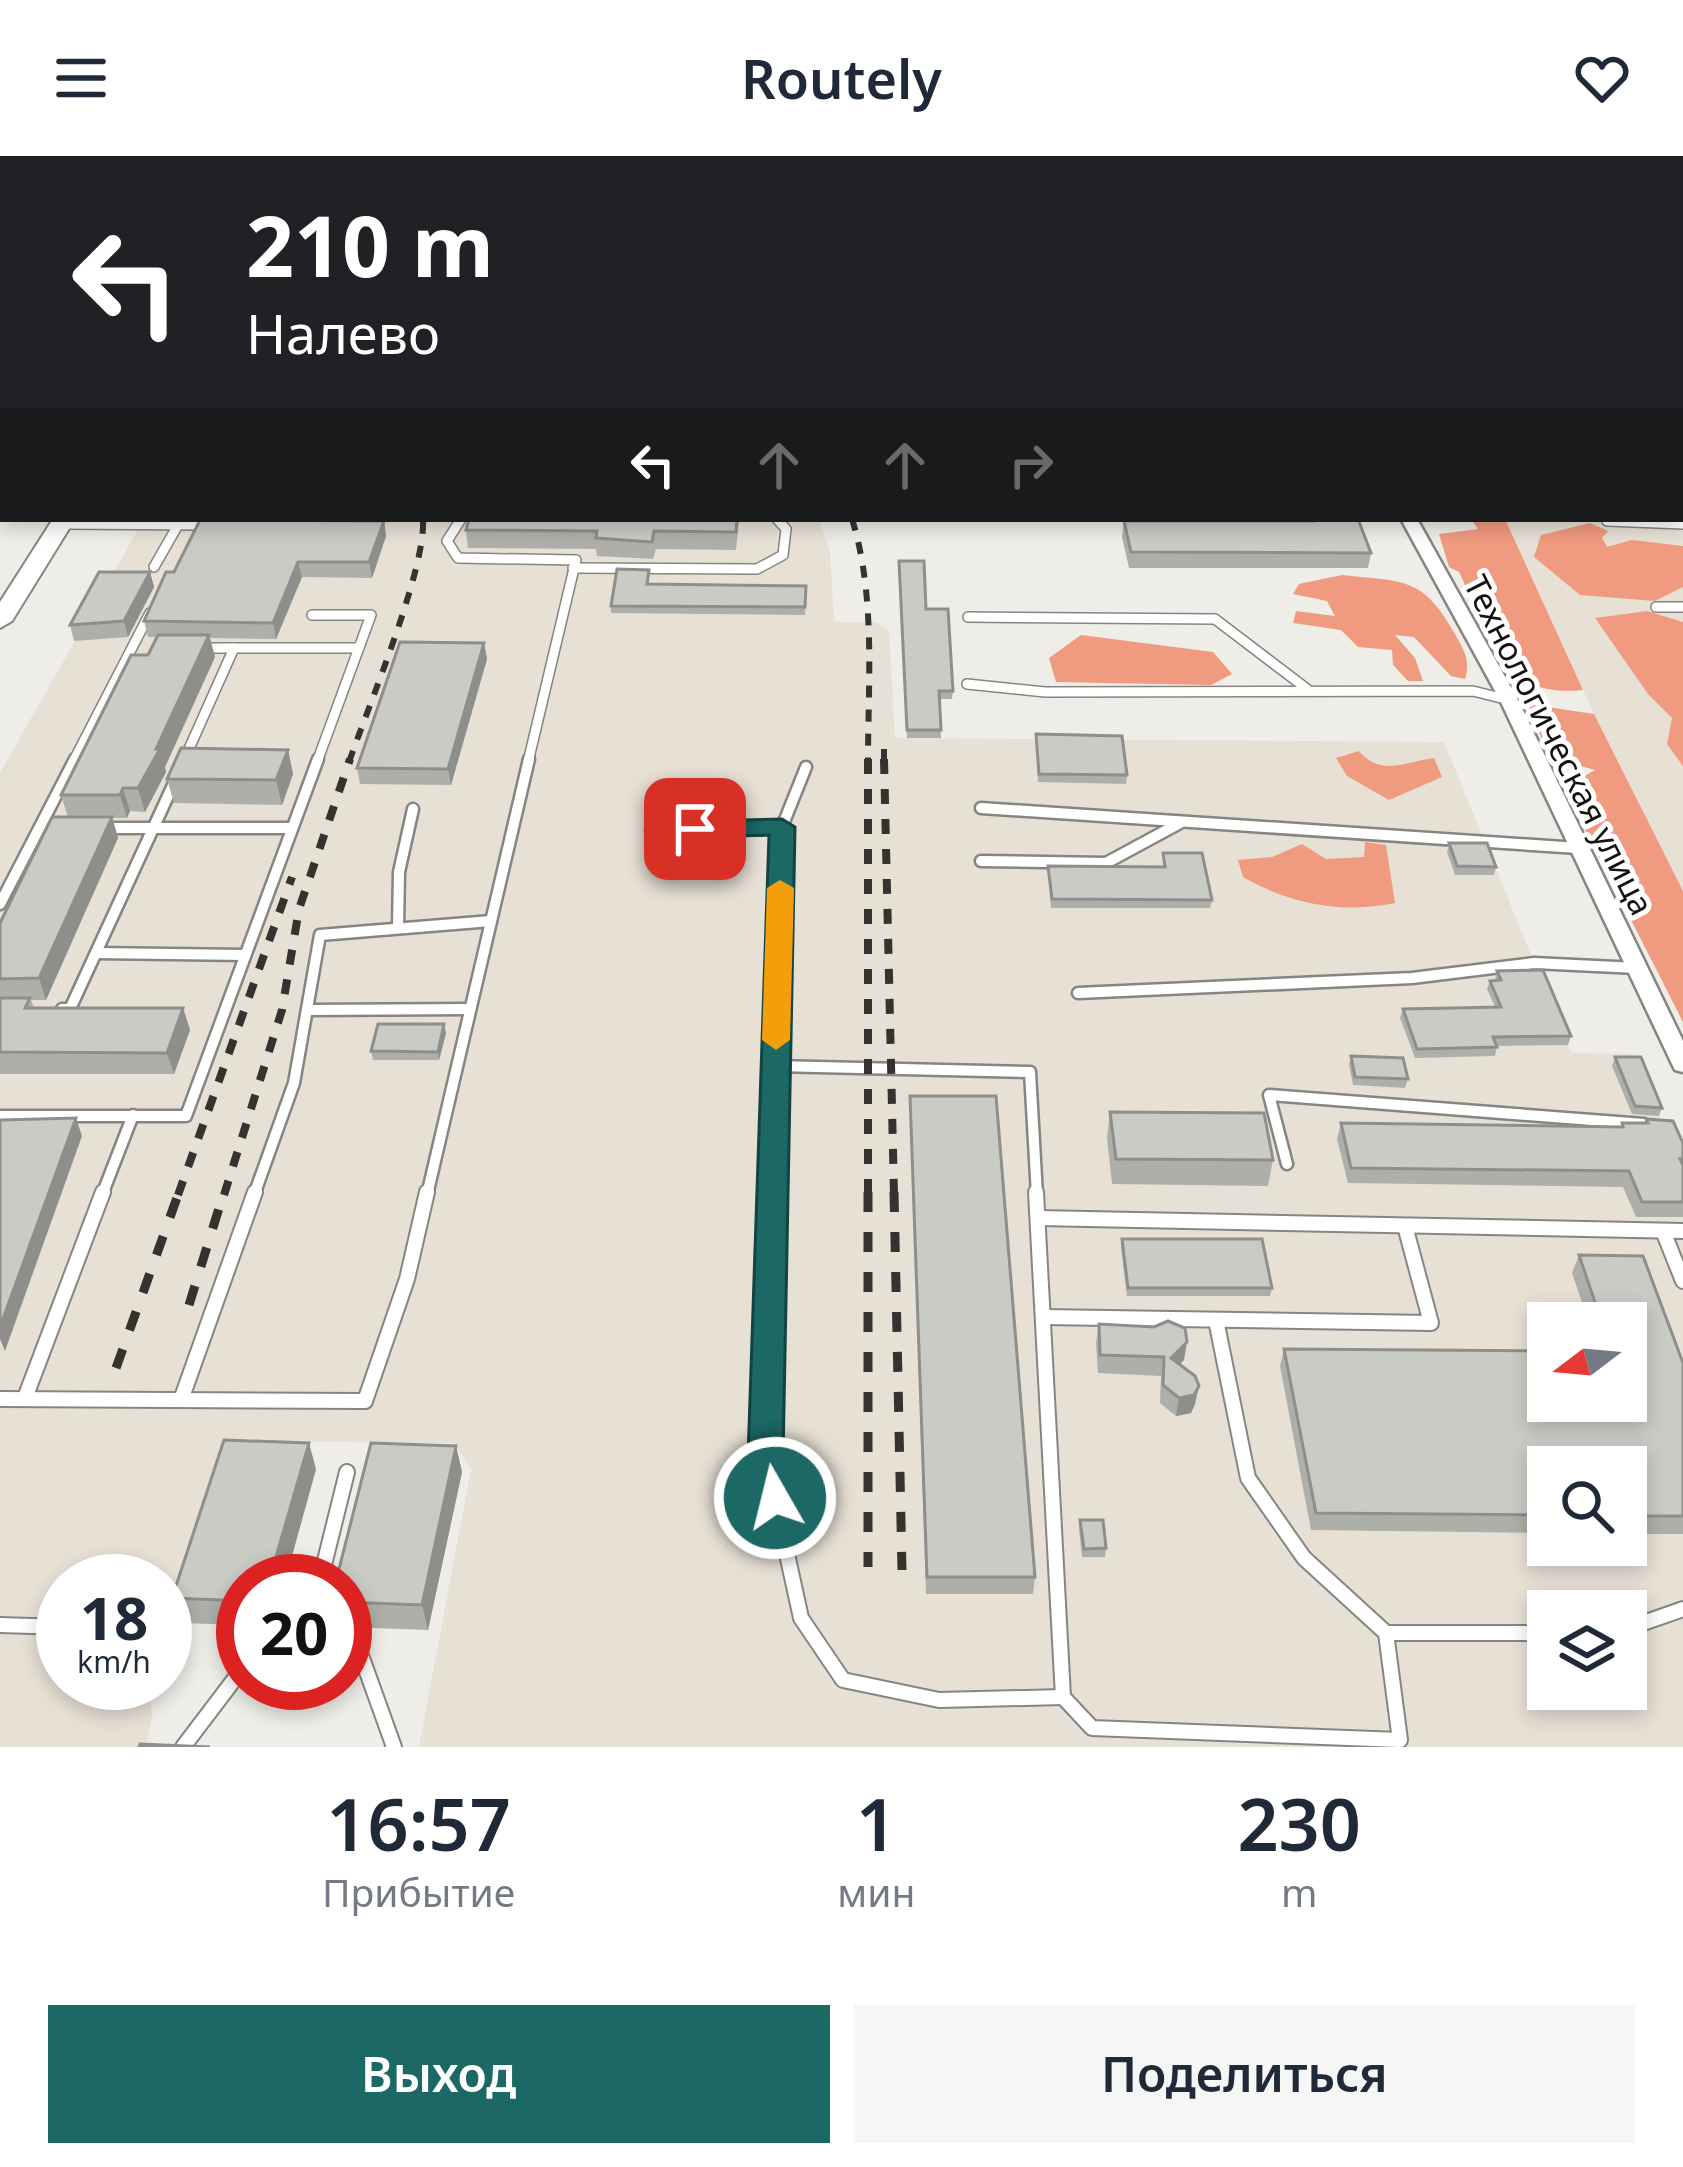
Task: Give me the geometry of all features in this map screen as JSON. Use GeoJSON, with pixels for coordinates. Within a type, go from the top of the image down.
{"type":"FeatureCollection","features":[{"type":"Feature","properties":{"kind":"street"},"geometry":{"type":"LineString","coordinates":[[0,622],[62,522]]}},
{"type":"Feature","properties":{"kind":"street","name":"Технологическая улица"},"geometry":{"type":"LineString","coordinates":[[1411,522],[1509,700],[1683,1064]]}},
{"type":"Feature","properties":{"kind":"lane"},"geometry":{"type":"LineString","coordinates":[[99,522],[221,525]]}},
{"type":"Feature","properties":{"kind":"lane"},"geometry":{"type":"LineString","coordinates":[[0,1400],[365,1402],[407,1279],[576,560],[458,558],[447,542],[459,522]]}},
{"type":"Feature","properties":{"kind":"lane"},"geometry":{"type":"LineString","coordinates":[[573,568],[758,569],[783,555],[786,530],[779,522]]}},
{"type":"Feature","properties":{"kind":"lane"},"geometry":{"type":"LineString","coordinates":[[1632,522],[1683,524]]}},
{"type":"Feature","properties":{"kind":"lane"},"geometry":{"type":"LineString","coordinates":[[154,568],[178,525]]}},
{"type":"Feature","properties":{"kind":"lane"},"geometry":{"type":"LineString","coordinates":[[1656,607],[1683,608]]}},
{"type":"Feature","properties":{"kind":"lane"},"geometry":{"type":"LineString","coordinates":[[0,904],[152,610]]}},
{"type":"Feature","properties":{"kind":"lane"},"geometry":{"type":"LineString","coordinates":[[0,1116],[186,1116],[371,615],[312,615]]}},
{"type":"Feature","properties":{"kind":"lane"},"geometry":{"type":"LineString","coordinates":[[968,617],[1215,619],[1310,692]]}},
{"type":"Feature","properties":{"kind":"lane"},"geometry":{"type":"LineString","coordinates":[[132,648],[152,648]]}},
{"type":"Feature","properties":{"kind":"lane"},"geometry":{"type":"LineString","coordinates":[[194,648],[359,648]]}},
{"type":"Feature","properties":{"kind":"lane"},"geometry":{"type":"LineString","coordinates":[[47,1010],[70,1009],[234,648]]}},
{"type":"Feature","properties":{"kind":"lane"},"geometry":{"type":"LineString","coordinates":[[967,683],[1045,692],[1473,691],[1509,700]]}},
{"type":"Feature","properties":{"kind":"lane"},"geometry":{"type":"LineString","coordinates":[[806,766],[782,827],[766,1458],[801,1618],[843,1680],[939,1700],[1064,1696]]}},
{"type":"Feature","properties":{"kind":"lane"},"geometry":{"type":"LineString","coordinates":[[981,808],[1578,848]]}},
{"type":"Feature","properties":{"kind":"lane"},"geometry":{"type":"LineString","coordinates":[[398,928],[399,872],[412,809]]}},
{"type":"Feature","properties":{"kind":"lane"},"geometry":{"type":"LineString","coordinates":[[982,861],[1106,863],[1183,821]]}},
{"type":"Feature","properties":{"kind":"lane"},"geometry":{"type":"LineString","coordinates":[[651,830],[782,827]]}},
{"type":"Feature","properties":{"kind":"lane"},"geometry":{"type":"LineString","coordinates":[[39,828],[62,828]]}},
{"type":"Feature","properties":{"kind":"lane"},"geometry":{"type":"LineString","coordinates":[[85,828],[292,828]]}},
{"type":"Feature","properties":{"kind":"lane"},"geometry":{"type":"LineString","coordinates":[[181,1400],[294,1083],[320,935],[490,921]]}},
{"type":"Feature","properties":{"kind":"lane"},"geometry":{"type":"LineString","coordinates":[[96,953],[245,955]]}},
{"type":"Feature","properties":{"kind":"lane"},"geometry":{"type":"LineString","coordinates":[[1078,993],[1412,978],[1534,963],[1637,968]]}},
{"type":"Feature","properties":{"kind":"lane"},"geometry":{"type":"LineString","coordinates":[[307,1010],[470,1010]]}},
{"type":"Feature","properties":{"kind":"lane"},"geometry":{"type":"LineString","coordinates":[[775,1066],[1030,1072],[1064,1696],[1092,1728],[1400,1740],[1385,1633],[1304,1558],[1248,1478],[1216,1320]]}},
{"type":"Feature","properties":{"kind":"lane"},"geometry":{"type":"LineString","coordinates":[[1287,1164],[1269,1095],[1663,1126]]}},
{"type":"Feature","properties":{"kind":"lane"},"geometry":{"type":"LineString","coordinates":[[25,1398],[133,1115]]}},
{"type":"Feature","properties":{"kind":"lane"},"geometry":{"type":"LineString","coordinates":[[1038,1218],[1683,1232]]}},
{"type":"Feature","properties":{"kind":"lane"},"geometry":{"type":"LineString","coordinates":[[1043,1317],[1431,1323],[1405,1226]]}},
{"type":"Feature","properties":{"kind":"lane"},"geometry":{"type":"LineString","coordinates":[[1663,1231],[1683,1281]]}},
{"type":"Feature","properties":{"kind":"lane"},"geometry":{"type":"LineString","coordinates":[[327,1554],[347,1472]]}},
{"type":"Feature","properties":{"kind":"lane"},"geometry":{"type":"LineString","coordinates":[[1647,1622],[1683,1609]]}},
{"type":"Feature","properties":{"kind":"lane"},"geometry":{"type":"LineString","coordinates":[[0,1625],[36,1626]]}},
{"type":"Feature","properties":{"kind":"lane"},"geometry":{"type":"LineString","coordinates":[[1385,1633],[1527,1633]]}},
{"type":"Feature","properties":{"kind":"lane"},"geometry":{"type":"LineString","coordinates":[[372,1686],[394,1747]]}},
{"type":"Feature","properties":{"kind":"lane"},"geometry":{"type":"LineString","coordinates":[[183,1747],[216,1704]]}},
{"type":"Feature","properties":{"kind":"shaded area"},"geometry":{"type":"Polygon","coordinates":[[[142,522],[820,522],[830,551],[834,622],[876,622],[889,631],[895,738],[1444,742],[1571,1053],[1633,1054],[1683,1172],[1683,1747],[419,1747],[471,1469],[454,1443],[226,1441],[192,1560],[192,1554],[36,1554],[36,1710],[152,1710],[146,1747],[0,1747],[0,773],[142,522]]]}},
{"type":"Feature","properties":{"kind":"shaded area"},"geometry":{"type":"Polygon","coordinates":[[[1473,522],[1506,522],[1583,690],[1533,684],[1501,658],[1459,572],[1449,567],[1439,534],[1478,529],[1473,522]]]}},
{"type":"Feature","properties":{"kind":"shaded area"},"geometry":{"type":"Polygon","coordinates":[[[1506,522],[1683,522],[1683,891],[1594,714],[1506,522]]]}},
{"type":"Feature","properties":{"kind":"shaded area"},"geometry":{"type":"Polygon","coordinates":[[[1590,523],[1608,531],[1602,538],[1607,547],[1632,540],[1683,546],[1683,587],[1655,601],[1580,595],[1534,557],[1541,535],[1590,523]]]}},
{"type":"Feature","properties":{"kind":"shaded area"},"geometry":{"type":"Polygon","coordinates":[[[1342,575],[1397,581],[1432,601],[1461,645],[1467,661],[1465,679],[1451,676],[1414,637],[1395,635],[1415,658],[1423,681],[1408,681],[1393,665],[1392,650],[1358,647],[1341,630],[1293,623],[1296,611],[1335,616],[1327,601],[1293,594],[1299,584],[1342,575]]]}},
{"type":"Feature","properties":{"kind":"shaded area"},"geometry":{"type":"Polygon","coordinates":[[[1647,611],[1683,622],[1683,766],[1667,744],[1672,718],[1648,694],[1595,618],[1647,611]]]}},
{"type":"Feature","properties":{"kind":"shaded area"},"geometry":{"type":"Polygon","coordinates":[[[1081,635],[1213,652],[1232,674],[1211,685],[1056,682],[1049,658],[1081,635]]]}},
{"type":"Feature","properties":{"kind":"shaded area"},"geometry":{"type":"Polygon","coordinates":[[[1528,704],[1594,714],[1683,891],[1683,1022],[1564,788],[1595,770],[1549,757],[1528,704]]]}},
{"type":"Feature","properties":{"kind":"shaded area"},"geometry":{"type":"Polygon","coordinates":[[[1359,751],[1384,766],[1434,758],[1442,777],[1389,800],[1347,776],[1336,758],[1359,751]]]}},
{"type":"Feature","properties":{"kind":"shaded area"},"geometry":{"type":"Polygon","coordinates":[[[1365,842],[1386,845],[1395,903],[1336,907],[1298,900],[1243,877],[1238,860],[1272,857],[1302,844],[1326,859],[1364,857],[1365,842]]]}},
{"type":"Feature","properties":{"kind":"building"},"geometry":{"type":"Polygon","coordinates":[[[199,522],[384,522],[369,562],[298,562],[273,623],[144,621],[166,572],[174,572],[199,522]]]}},
{"type":"Feature","properties":{"kind":"building"},"geometry":{"type":"Polygon","coordinates":[[[468,522],[737,522],[736,532],[654,531],[652,542],[596,538],[597,531],[466,530],[468,522]]]}},
{"type":"Feature","properties":{"kind":"building"},"geometry":{"type":"Polygon","coordinates":[[[1124,522],[1359,522],[1371,553],[1131,552],[1124,522]]]}},
{"type":"Feature","properties":{"kind":"building"},"geometry":{"type":"Polygon","coordinates":[[[899,561],[924,561],[926,609],[948,609],[953,691],[939,691],[941,730],[907,730],[899,561]]]}},
{"type":"Feature","properties":{"kind":"building"},"geometry":{"type":"Polygon","coordinates":[[[617,569],[649,570],[647,584],[806,586],[805,607],[611,606],[617,569]]]}},
{"type":"Feature","properties":{"kind":"building"},"geometry":{"type":"Polygon","coordinates":[[[99,572],[150,572],[124,621],[70,625],[99,572]]]}},
{"type":"Feature","properties":{"kind":"building"},"geometry":{"type":"Polygon","coordinates":[[[158,635],[209,635],[138,788],[123,788],[120,795],[61,795],[131,655],[148,655],[158,635]]]}},
{"type":"Feature","properties":{"kind":"building"},"geometry":{"type":"Polygon","coordinates":[[[400,642],[484,643],[448,769],[357,768],[400,642]]]}},
{"type":"Feature","properties":{"kind":"building"},"geometry":{"type":"Polygon","coordinates":[[[1036,734],[1122,736],[1127,775],[1039,774],[1036,734]]]}},
{"type":"Feature","properties":{"kind":"building"},"geometry":{"type":"Polygon","coordinates":[[[181,748],[288,750],[276,780],[167,779],[181,748]]]}},
{"type":"Feature","properties":{"kind":"building"},"geometry":{"type":"Polygon","coordinates":[[[52,817],[112,817],[39,978],[0,979],[0,923],[52,817]]]}},
{"type":"Feature","properties":{"kind":"building"},"geometry":{"type":"Polygon","coordinates":[[[1449,843],[1487,843],[1496,867],[1457,866],[1449,843]]]}},
{"type":"Feature","properties":{"kind":"building"},"geometry":{"type":"Polygon","coordinates":[[[1163,853],[1202,853],[1212,900],[1052,899],[1048,866],[1165,867],[1163,853]]]}},
{"type":"Feature","properties":{"kind":"building"},"geometry":{"type":"Polygon","coordinates":[[[1543,970],[1571,1036],[1493,1037],[1497,1047],[1417,1049],[1403,1009],[1501,1007],[1490,981],[1501,980],[1497,971],[1543,970]]]}},
{"type":"Feature","properties":{"kind":"building"},"geometry":{"type":"Polygon","coordinates":[[[0,998],[30,998],[25,1008],[183,1008],[167,1053],[0,1052],[0,998]]]}},
{"type":"Feature","properties":{"kind":"building"},"geometry":{"type":"Polygon","coordinates":[[[378,1024],[444,1024],[438,1052],[371,1051],[378,1024]]]}},
{"type":"Feature","properties":{"kind":"building"},"geometry":{"type":"Polygon","coordinates":[[[1351,1056],[1403,1058],[1408,1079],[1355,1077],[1351,1056]]]}},
{"type":"Feature","properties":{"kind":"building"},"geometry":{"type":"Polygon","coordinates":[[[1615,1057],[1641,1057],[1662,1108],[1635,1106],[1615,1057]]]}},
{"type":"Feature","properties":{"kind":"building"},"geometry":{"type":"Polygon","coordinates":[[[910,1096],[996,1096],[1035,1577],[927,1577],[910,1096]]]}},
{"type":"Feature","properties":{"kind":"building"},"geometry":{"type":"Polygon","coordinates":[[[1110,1112],[1264,1113],[1273,1160],[1116,1159],[1110,1112]]]}},
{"type":"Feature","properties":{"kind":"building"},"geometry":{"type":"Polygon","coordinates":[[[76,1118],[0,1327],[0,1120],[76,1118]]]}},
{"type":"Feature","properties":{"kind":"building"},"geometry":{"type":"Polygon","coordinates":[[[1646,1119],[1673,1121],[1683,1143],[1683,1202],[1642,1202],[1629,1171],[1351,1168],[1341,1123],[1623,1127],[1622,1123],[1648,1123],[1646,1119]]]}},
{"type":"Feature","properties":{"kind":"building"},"geometry":{"type":"Polygon","coordinates":[[[1122,1239],[1262,1239],[1272,1288],[1128,1288],[1122,1239]]]}},
{"type":"Feature","properties":{"kind":"building"},"geometry":{"type":"Polygon","coordinates":[[[1579,1255],[1643,1256],[1683,1363],[1683,1516],[1647,1516],[1647,1446],[1527,1446],[1527,1515],[1316,1513],[1284,1349],[1527,1351],[1527,1422],[1647,1422],[1647,1302],[1595,1302],[1579,1255]]]}},
{"type":"Feature","properties":{"kind":"building"},"geometry":{"type":"Polygon","coordinates":[[[1168,1321],[1185,1328],[1187,1342],[1171,1358],[1195,1376],[1199,1386],[1194,1395],[1179,1398],[1163,1385],[1164,1357],[1100,1355],[1099,1324],[1154,1327],[1168,1321]]]}},
{"type":"Feature","properties":{"kind":"building"},"geometry":{"type":"Polygon","coordinates":[[[224,1440],[309,1443],[277,1554],[216,1554],[216,1600],[192,1599],[192,1554],[186,1554],[224,1440]]]}},
{"type":"Feature","properties":{"kind":"building"},"geometry":{"type":"Polygon","coordinates":[[[371,1443],[456,1446],[422,1605],[372,1603],[372,1554],[343,1554],[371,1443]]]}},
{"type":"Feature","properties":{"kind":"building"},"geometry":{"type":"Polygon","coordinates":[[[1080,1520],[1103,1520],[1106,1548],[1084,1549],[1080,1520]]]}},
{"type":"Feature","properties":{"kind":"building"},"geometry":{"type":"Polygon","coordinates":[[[140,1744],[210,1747],[139,1747],[140,1744]]]}},
{"type":"Feature","properties":{"kind":"railway"},"geometry":{"type":"LineString","coordinates":[[349,762],[406,604],[423,522]]}},
{"type":"Feature","properties":{"kind":"railway"},"geometry":{"type":"LineString","coordinates":[[853,522],[868,609],[868,762]]}},
{"type":"Feature","properties":{"kind":"railway"},"geometry":{"type":"LineString","coordinates":[[884,749],[884,759]]}},
{"type":"Feature","properties":{"kind":"railway"},"geometry":{"type":"LineString","coordinates":[[224,1195],[282,1010],[299,909],[350,759]]}},
{"type":"Feature","properties":{"kind":"railway"},"geometry":{"type":"LineString","coordinates":[[884,759],[894,1195]]}},
{"type":"Feature","properties":{"kind":"railway"},"geometry":{"type":"LineString","coordinates":[[868,762],[868,1567]]}},
{"type":"Feature","properties":{"kind":"railway"},"geometry":{"type":"LineString","coordinates":[[178,1195],[292,877]]}},
{"type":"Feature","properties":{"kind":"railway"},"geometry":{"type":"LineString","coordinates":[[116,1368],[179,1192]]}},
{"type":"Feature","properties":{"kind":"railway"},"geometry":{"type":"LineString","coordinates":[[189,1305],[224,1192]]}},
{"type":"Feature","properties":{"kind":"railway"},"geometry":{"type":"LineString","coordinates":[[894,1192],[902,1570]]}},
{"type":"Feature","properties":{"kind":"slow traffic"},"geometry":{"type":"LineString","coordinates":[[776,1040],[780,888]]}},
{"type":"Feature","properties":{"kind":"route"},"geometry":{"type":"LineString","coordinates":[[695,829],[782,827],[766,1458],[775,1498]]}}]}
